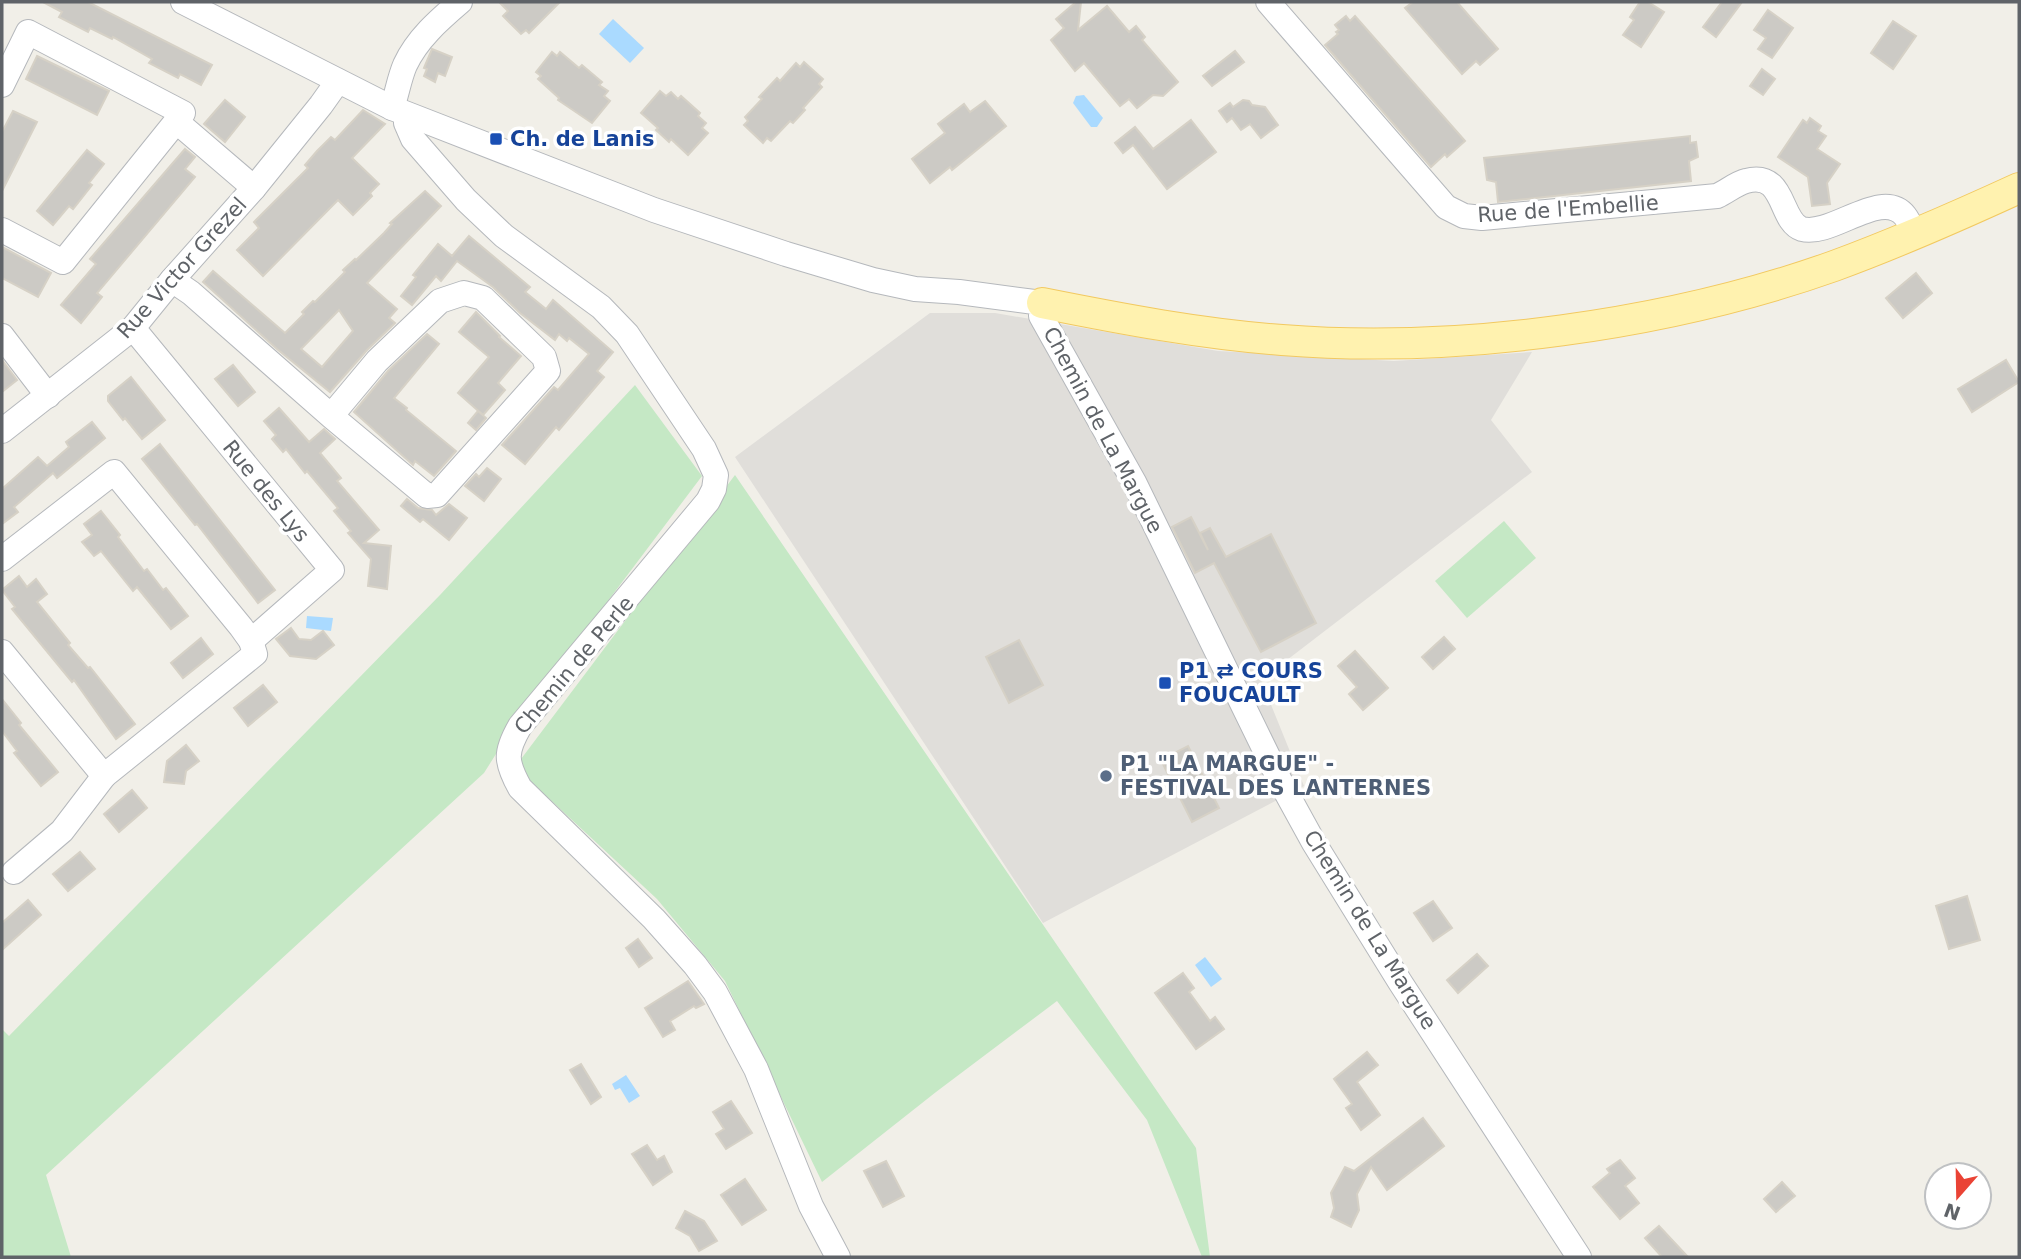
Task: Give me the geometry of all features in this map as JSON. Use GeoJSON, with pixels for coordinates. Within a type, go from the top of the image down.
{"type":"FeatureCollection","features":[{"type":"Feature","properties":{"kind":"main road"},"geometry":{"type":"LineString","coordinates":[[1042,303],[1183,330],[1284,340],[1381,343],[1492,337],[1595,325],[1699,305],[1832,267],[1915,235],[2019,188]]}},
{"type":"Feature","properties":{"kind":"street","name":"Chemin de La Margue"},"geometry":{"type":"LineString","coordinates":[[183,2],[400,111],[654,210],[836,269],[915,289],[1042,303],[1041,316],[1134,482],[1281,783],[1314,843],[1579,1257]]}},
{"type":"Feature","properties":{"kind":"street"},"geometry":{"type":"LineString","coordinates":[[400,111],[400,78],[413,50],[430,28],[460,2]]}},
{"type":"Feature","properties":{"kind":"street","name":"Rue de l'Embellie"},"geometry":{"type":"LineString","coordinates":[[1268,2],[1446,207],[1464,215],[1482,219],[1717,197],[1745,181],[1761,180],[1775,187],[1793,223],[1799,228],[1821,229],[1873,208],[1885,206],[1904,214],[1915,235]]}},
{"type":"Feature","properties":{"kind":"street"},"geometry":{"type":"LineString","coordinates":[[2,85],[28,32],[183,113],[63,262],[2,230]]}},
{"type":"Feature","properties":{"kind":"street","name":"Rue Victor Grezel"},"geometry":{"type":"LineString","coordinates":[[2,431],[133,328],[254,188],[338,81]]}},
{"type":"Feature","properties":{"kind":"street","name":"Chemin de Perle"},"geometry":{"type":"LineString","coordinates":[[400,111],[413,139],[466,200],[504,236],[601,307],[627,334],[704,449],[716,475],[714,489],[708,501],[520,726],[510,743],[510,770],[520,788],[654,919],[715,992],[756,1069],[811,1206],[838,1257]]}},
{"type":"Feature","properties":{"kind":"street"},"geometry":{"type":"LineString","coordinates":[[177,122],[254,188]]}},
{"type":"Feature","properties":{"kind":"street"},"geometry":{"type":"LineString","coordinates":[[172,281],[191,293],[331,416],[427,496],[437,495],[548,371],[544,357],[483,298],[464,293],[440,300],[377,361],[331,416]]}},
{"type":"Feature","properties":{"kind":"street","name":"Rue des Lys"},"geometry":{"type":"LineString","coordinates":[[14,872],[62,831],[104,776],[255,654],[251,641],[331,570],[133,328]]}},
{"type":"Feature","properties":{"kind":"street"},"geometry":{"type":"LineString","coordinates":[[2,336],[48,396]]}},
{"type":"Feature","properties":{"kind":"street"},"geometry":{"type":"LineString","coordinates":[[2,559],[114,472],[251,641]]}},
{"type":"Feature","properties":{"kind":"street"},"geometry":{"type":"LineString","coordinates":[[2,652],[104,776]]}},
{"type":"Feature","properties":{"kind":"shaded area"},"geometry":{"type":"Polygon","coordinates":[[[930,313],[995,313],[1218,351],[1394,361],[1532,352],[1491,420],[1532,472],[1261,680],[1304,786],[1043,923],[735,457],[930,313]]]}},
{"type":"Feature","properties":{"kind":"green space"},"geometry":{"type":"Polygon","coordinates":[[[635,385],[702,476],[513,727],[484,773],[46,1175],[71,1257],[2,1257],[2,1029],[9,1036],[440,595],[635,385]]]}},
{"type":"Feature","properties":{"kind":"green space"},"geometry":{"type":"Polygon","coordinates":[[[735,475],[1196,1148],[1210,1257],[1202,1257],[1147,1120],[1057,1001],[822,1182],[725,981],[657,899],[515,767],[735,475]]]}},
{"type":"Feature","properties":{"kind":"green space"},"geometry":{"type":"Polygon","coordinates":[[[1504,521],[1536,558],[1467,618],[1435,581],[1504,521]]]}},
{"type":"Feature","properties":{"kind":"water"},"geometry":{"type":"Polygon","coordinates":[[[613,19],[644,48],[630,63],[599,34],[613,19]]]}},
{"type":"Feature","properties":{"kind":"water"},"geometry":{"type":"Polygon","coordinates":[[[1084,95],[1103,118],[1097,127],[1091,127],[1073,103],[1076,96],[1084,95]]]}},
{"type":"Feature","properties":{"kind":"water"},"geometry":{"type":"Polygon","coordinates":[[[307,616],[333,618],[331,631],[306,628],[307,616]]]}},
{"type":"Feature","properties":{"kind":"water"},"geometry":{"type":"Polygon","coordinates":[[[1205,957],[1222,979],[1211,987],[1195,965],[1205,957]]]}},
{"type":"Feature","properties":{"kind":"water"},"geometry":{"type":"Polygon","coordinates":[[[626,1075],[640,1096],[629,1103],[620,1088],[615,1090],[612,1084],[626,1075]]]}},
{"type":"Feature","properties":{"kind":"building"},"geometry":{"type":"Polygon","coordinates":[[[43,2],[88,2],[212,65],[201,85],[180,74],[178,78],[149,63],[152,59],[113,37],[112,39],[90,28],[88,32],[59,17],[62,12],[43,2]]]}},
{"type":"Feature","properties":{"kind":"building"},"geometry":{"type":"Polygon","coordinates":[[[499,2],[560,2],[529,33],[526,30],[521,34],[503,16],[508,11],[499,2]]]}},
{"type":"Feature","properties":{"kind":"building"},"geometry":{"type":"Polygon","coordinates":[[[1076,2],[1081,2],[1078,30],[1107,6],[1129,32],[1136,26],[1145,37],[1142,40],[1178,82],[1163,96],[1153,95],[1137,108],[1129,99],[1120,106],[1084,63],[1075,71],[1051,40],[1064,28],[1056,19],[1076,2]]]}},
{"type":"Feature","properties":{"kind":"building"},"geometry":{"type":"Polygon","coordinates":[[[1413,2],[1457,2],[1498,49],[1480,65],[1476,61],[1462,74],[1405,8],[1413,2]]]}},
{"type":"Feature","properties":{"kind":"building"},"geometry":{"type":"Polygon","coordinates":[[[1640,2],[1648,2],[1664,12],[1641,47],[1623,35],[1634,20],[1630,17],[1640,2]]]}},
{"type":"Feature","properties":{"kind":"building"},"geometry":{"type":"Polygon","coordinates":[[[1722,2],[1742,2],[1716,37],[1703,27],[1722,2]]]}},
{"type":"Feature","properties":{"kind":"building"},"geometry":{"type":"Polygon","coordinates":[[[1768,10],[1793,28],[1772,58],[1758,49],[1766,38],[1754,30],[1768,10]]]}},
{"type":"Feature","properties":{"kind":"building"},"geometry":{"type":"Polygon","coordinates":[[[1346,16],[1350,21],[1355,16],[1465,141],[1447,157],[1445,154],[1431,167],[1325,45],[1338,34],[1336,32],[1339,30],[1335,25],[1346,16]]]}},
{"type":"Feature","properties":{"kind":"building"},"geometry":{"type":"Polygon","coordinates":[[[1893,21],[1916,36],[1893,69],[1871,53],[1893,21]]]}},
{"type":"Feature","properties":{"kind":"building"},"geometry":{"type":"Polygon","coordinates":[[[432,49],[452,57],[445,76],[438,73],[435,82],[424,76],[427,69],[424,68],[432,49]]]}},
{"type":"Feature","properties":{"kind":"building"},"geometry":{"type":"Polygon","coordinates":[[[1235,51],[1244,62],[1212,86],[1203,76],[1235,51]]]}},
{"type":"Feature","properties":{"kind":"building"},"geometry":{"type":"Polygon","coordinates":[[[552,52],[557,56],[560,52],[579,68],[582,65],[602,82],[599,85],[608,91],[604,96],[610,101],[592,123],[558,100],[559,98],[538,79],[541,76],[536,72],[552,52]]]}},
{"type":"Feature","properties":{"kind":"building"},"geometry":{"type":"Polygon","coordinates":[[[37,56],[109,91],[97,115],[26,79],[37,56]]]}},
{"type":"Feature","properties":{"kind":"building"},"geometry":{"type":"Polygon","coordinates":[[[804,62],[823,79],[819,84],[822,87],[793,123],[790,121],[771,141],[767,138],[763,143],[744,125],[748,121],[745,117],[777,78],[780,81],[796,63],[800,67],[804,62]]]}},
{"type":"Feature","properties":{"kind":"building"},"geometry":{"type":"Polygon","coordinates":[[[1762,69],[1775,79],[1763,95],[1750,86],[1762,69]]]}},
{"type":"Feature","properties":{"kind":"building"},"geometry":{"type":"Polygon","coordinates":[[[660,91],[666,96],[671,92],[678,99],[681,96],[700,113],[698,116],[706,123],[702,128],[708,133],[688,155],[671,139],[669,142],[641,113],[660,91]]]}},
{"type":"Feature","properties":{"kind":"building"},"geometry":{"type":"Polygon","coordinates":[[[225,100],[245,117],[225,142],[204,124],[225,100]]]}},
{"type":"Feature","properties":{"kind":"building"},"geometry":{"type":"Polygon","coordinates":[[[1243,100],[1265,107],[1278,125],[1261,138],[1250,124],[1241,130],[1232,118],[1227,122],[1219,111],[1230,103],[1233,107],[1243,100]]]}},
{"type":"Feature","properties":{"kind":"building"},"geometry":{"type":"Polygon","coordinates":[[[985,101],[1006,126],[952,170],[950,167],[930,183],[912,159],[945,133],[938,124],[964,104],[970,112],[985,101]]]}},
{"type":"Feature","properties":{"kind":"building"},"geometry":{"type":"Polygon","coordinates":[[[363,110],[385,124],[352,158],[379,184],[370,193],[372,196],[353,215],[338,200],[263,276],[237,250],[259,228],[254,222],[308,168],[305,165],[317,151],[331,137],[335,140],[363,110]]]}},
{"type":"Feature","properties":{"kind":"building"},"geometry":{"type":"Polygon","coordinates":[[[13,111],[37,122],[2,191],[2,132],[13,111]]]}},
{"type":"Feature","properties":{"kind":"building"},"geometry":{"type":"Polygon","coordinates":[[[1810,118],[1821,126],[1818,131],[1826,136],[1817,149],[1840,164],[1827,183],[1830,204],[1812,206],[1808,177],[1778,157],[1803,120],[1807,123],[1810,118]]]}},
{"type":"Feature","properties":{"kind":"building"},"geometry":{"type":"Polygon","coordinates":[[[1191,120],[1216,152],[1167,189],[1133,145],[1123,153],[1115,143],[1135,127],[1153,149],[1191,120]]]}},
{"type":"Feature","properties":{"kind":"building"},"geometry":{"type":"Polygon","coordinates":[[[1690,136],[1690,143],[1696,142],[1698,157],[1689,161],[1691,181],[1498,202],[1496,182],[1487,180],[1484,158],[1690,136]]]}},
{"type":"Feature","properties":{"kind":"building"},"geometry":{"type":"Polygon","coordinates":[[[185,149],[195,157],[185,169],[195,177],[97,293],[102,297],[81,323],[61,305],[96,264],[90,259],[185,149]]]}},
{"type":"Feature","properties":{"kind":"building"},"geometry":{"type":"Polygon","coordinates":[[[87,150],[104,164],[73,209],[69,206],[53,225],[37,211],[87,150]]]}},
{"type":"Feature","properties":{"kind":"building"},"geometry":{"type":"Polygon","coordinates":[[[425,191],[441,206],[367,283],[397,309],[389,318],[395,323],[330,392],[277,349],[203,282],[213,271],[285,333],[304,314],[302,312],[345,272],[343,270],[384,233],[392,224],[390,223],[425,191]],[[339,310],[301,349],[322,367],[353,331],[339,310]]]}},
{"type":"Feature","properties":{"kind":"building"},"geometry":{"type":"Polygon","coordinates":[[[469,236],[530,287],[525,292],[546,309],[553,300],[613,352],[597,371],[604,377],[559,430],[556,427],[525,464],[502,445],[554,387],[558,390],[589,354],[569,338],[567,341],[559,334],[555,340],[520,313],[493,287],[457,261],[441,281],[436,276],[412,305],[401,296],[416,277],[413,275],[438,244],[452,256],[469,236]]]}},
{"type":"Feature","properties":{"kind":"building"},"geometry":{"type":"Polygon","coordinates":[[[2,247],[51,273],[38,297],[2,278],[2,247]]]}},
{"type":"Feature","properties":{"kind":"building"},"geometry":{"type":"Polygon","coordinates":[[[1916,273],[1932,293],[1903,318],[1886,298],[1916,273]]]}},
{"type":"Feature","properties":{"kind":"building"},"geometry":{"type":"Polygon","coordinates":[[[476,312],[521,356],[498,383],[505,390],[483,415],[458,393],[489,357],[459,332],[476,312]]]}},
{"type":"Feature","properties":{"kind":"building"},"geometry":{"type":"Polygon","coordinates":[[[427,334],[439,344],[394,398],[456,451],[434,476],[415,461],[413,465],[354,412],[388,371],[427,334]]]}},
{"type":"Feature","properties":{"kind":"building"},"geometry":{"type":"Polygon","coordinates":[[[2,360],[17,380],[2,392],[2,360]]]}},
{"type":"Feature","properties":{"kind":"building"},"geometry":{"type":"Polygon","coordinates":[[[2006,360],[2019,382],[1972,412],[1958,389],[2006,360]]]}},
{"type":"Feature","properties":{"kind":"building"},"geometry":{"type":"Polygon","coordinates":[[[233,365],[255,392],[238,406],[215,379],[233,365]]]}},
{"type":"Feature","properties":{"kind":"building"},"geometry":{"type":"Polygon","coordinates":[[[131,377],[165,420],[142,439],[108,401],[108,396],[131,377]]]}},
{"type":"Feature","properties":{"kind":"building"},"geometry":{"type":"Polygon","coordinates":[[[279,408],[309,442],[324,429],[335,439],[320,453],[341,478],[337,481],[379,530],[364,543],[391,546],[387,589],[368,586],[371,559],[348,533],[351,531],[334,511],[338,508],[286,449],[283,452],[272,439],[276,435],[264,421],[279,408]]]}},
{"type":"Feature","properties":{"kind":"building"},"geometry":{"type":"Polygon","coordinates":[[[478,411],[486,418],[476,430],[468,423],[478,411]]]}},
{"type":"Feature","properties":{"kind":"building"},"geometry":{"type":"Polygon","coordinates":[[[92,422],[105,438],[57,478],[53,473],[14,507],[18,512],[2,524],[2,489],[38,457],[47,466],[69,447],[66,442],[92,422]]]}},
{"type":"Feature","properties":{"kind":"building"},"geometry":{"type":"Polygon","coordinates":[[[160,444],[275,590],[258,603],[142,459],[160,444]]]}},
{"type":"Feature","properties":{"kind":"building"},"geometry":{"type":"Polygon","coordinates":[[[487,468],[501,479],[484,501],[465,486],[476,474],[479,477],[487,468]]]}},
{"type":"Feature","properties":{"kind":"building"},"geometry":{"type":"Polygon","coordinates":[[[407,499],[418,508],[432,510],[436,515],[449,504],[467,518],[449,540],[423,519],[420,522],[401,506],[407,499]]]}},
{"type":"Feature","properties":{"kind":"building"},"geometry":{"type":"Polygon","coordinates":[[[101,511],[144,571],[147,569],[163,590],[166,588],[188,616],[171,629],[137,587],[133,591],[101,551],[94,556],[82,542],[92,535],[84,524],[101,511]]]}},
{"type":"Feature","properties":{"kind":"building"},"geometry":{"type":"Polygon","coordinates":[[[1191,517],[1208,550],[1200,533],[1210,528],[1226,557],[1271,534],[1316,623],[1261,652],[1214,563],[1195,573],[1172,527],[1191,517]]]}},
{"type":"Feature","properties":{"kind":"building"},"geometry":{"type":"Polygon","coordinates":[[[19,576],[27,587],[36,579],[47,594],[37,602],[70,643],[68,645],[88,668],[90,667],[135,724],[116,739],[74,680],[72,682],[12,609],[15,607],[2,590],[19,576]]]}},
{"type":"Feature","properties":{"kind":"building"},"geometry":{"type":"Polygon","coordinates":[[[291,628],[299,639],[311,640],[323,631],[334,645],[316,659],[290,656],[276,639],[291,628]]]}},
{"type":"Feature","properties":{"kind":"building"},"geometry":{"type":"Polygon","coordinates":[[[1444,637],[1455,649],[1433,669],[1422,657],[1444,637]]]}},
{"type":"Feature","properties":{"kind":"building"},"geometry":{"type":"Polygon","coordinates":[[[201,638],[213,654],[183,678],[171,663],[201,638]]]}},
{"type":"Feature","properties":{"kind":"building"},"geometry":{"type":"Polygon","coordinates":[[[1019,640],[1043,685],[1009,703],[986,657],[1019,640]]]}},
{"type":"Feature","properties":{"kind":"building"},"geometry":{"type":"Polygon","coordinates":[[[1355,651],[1388,688],[1363,710],[1349,694],[1357,687],[1338,666],[1355,651]]]}},
{"type":"Feature","properties":{"kind":"building"},"geometry":{"type":"Polygon","coordinates":[[[263,685],[277,702],[248,726],[234,708],[263,685]]]}},
{"type":"Feature","properties":{"kind":"building"},"geometry":{"type":"Polygon","coordinates":[[[2,699],[21,723],[19,725],[58,772],[41,786],[14,753],[17,751],[2,731],[2,699]]]}},
{"type":"Feature","properties":{"kind":"building"},"geometry":{"type":"Polygon","coordinates":[[[186,745],[199,761],[186,771],[184,784],[164,782],[167,761],[186,745]]]}},
{"type":"Feature","properties":{"kind":"building"},"geometry":{"type":"Polygon","coordinates":[[[1188,746],[1219,808],[1192,822],[1161,760],[1188,746]]]}},
{"type":"Feature","properties":{"kind":"building"},"geometry":{"type":"Polygon","coordinates":[[[132,790],[147,808],[119,832],[104,814],[132,790]]]}},
{"type":"Feature","properties":{"kind":"building"},"geometry":{"type":"Polygon","coordinates":[[[80,852],[95,869],[68,891],[53,874],[80,852]]]}},
{"type":"Feature","properties":{"kind":"building"},"geometry":{"type":"Polygon","coordinates":[[[1967,896],[1980,940],[1949,949],[1936,906],[1967,896]]]}},
{"type":"Feature","properties":{"kind":"building"},"geometry":{"type":"Polygon","coordinates":[[[28,900],[41,915],[2,950],[2,923],[28,900]]]}},
{"type":"Feature","properties":{"kind":"building"},"geometry":{"type":"Polygon","coordinates":[[[1433,901],[1452,928],[1433,941],[1414,913],[1433,901]]]}},
{"type":"Feature","properties":{"kind":"building"},"geometry":{"type":"Polygon","coordinates":[[[638,939],[652,958],[639,967],[626,948],[638,939]]]}},
{"type":"Feature","properties":{"kind":"building"},"geometry":{"type":"Polygon","coordinates":[[[1477,954],[1488,966],[1458,993],[1447,980],[1477,954]]]}},
{"type":"Feature","properties":{"kind":"building"},"geometry":{"type":"Polygon","coordinates":[[[1183,973],[1194,988],[1189,992],[1210,1021],[1215,1017],[1224,1029],[1196,1049],[1155,993],[1183,973]]]}},
{"type":"Feature","properties":{"kind":"building"},"geometry":{"type":"Polygon","coordinates":[[[688,981],[704,1004],[696,1008],[694,1006],[670,1021],[675,1030],[663,1037],[645,1008],[688,981]]]}},
{"type":"Feature","properties":{"kind":"building"},"geometry":{"type":"Polygon","coordinates":[[[1367,1052],[1378,1065],[1357,1082],[1380,1115],[1361,1130],[1346,1108],[1352,1104],[1334,1079],[1367,1052]]]}},
{"type":"Feature","properties":{"kind":"building"},"geometry":{"type":"Polygon","coordinates":[[[581,1064],[601,1097],[591,1104],[570,1070],[581,1064]]]}},
{"type":"Feature","properties":{"kind":"building"},"geometry":{"type":"Polygon","coordinates":[[[731,1101],[752,1133],[726,1149],[716,1134],[724,1129],[713,1112],[731,1101]]]}},
{"type":"Feature","properties":{"kind":"building"},"geometry":{"type":"Polygon","coordinates":[[[1423,1118],[1444,1146],[1387,1190],[1371,1167],[1357,1194],[1359,1210],[1351,1227],[1331,1217],[1334,1208],[1331,1193],[1345,1167],[1354,1171],[1423,1118]]]}},
{"type":"Feature","properties":{"kind":"building"},"geometry":{"type":"Polygon","coordinates":[[[647,1145],[657,1160],[664,1156],[672,1172],[653,1185],[632,1154],[647,1145]]]}},
{"type":"Feature","properties":{"kind":"building"},"geometry":{"type":"Polygon","coordinates":[[[1620,1160],[1635,1178],[1625,1186],[1639,1203],[1620,1219],[1593,1187],[1610,1173],[1607,1169],[1620,1160]]]}},
{"type":"Feature","properties":{"kind":"building"},"geometry":{"type":"Polygon","coordinates":[[[886,1161],[904,1196],[883,1207],[864,1171],[886,1161]]]}},
{"type":"Feature","properties":{"kind":"building"},"geometry":{"type":"Polygon","coordinates":[[[745,1179],[766,1210],[742,1225],[721,1195],[745,1179]]]}},
{"type":"Feature","properties":{"kind":"building"},"geometry":{"type":"Polygon","coordinates":[[[1782,1182],[1795,1196],[1776,1212],[1764,1199],[1782,1182]]]}},
{"type":"Feature","properties":{"kind":"building"},"geometry":{"type":"Polygon","coordinates":[[[685,1211],[704,1221],[717,1241],[699,1251],[690,1236],[676,1228],[685,1211]]]}},
{"type":"Feature","properties":{"kind":"building"},"geometry":{"type":"Polygon","coordinates":[[[1659,1226],[1688,1257],[1662,1257],[1645,1238],[1659,1226]]]}},
{"type":"Feature","properties":{"kind":"place","name":"Ch. de Lanis"},"geometry":{"type":"Point","coordinates":[496,139]}},
{"type":"Feature","properties":{"kind":"place","name":"P1 ⇄ COURS FOUCAULT"},"geometry":{"type":"Point","coordinates":[1165,683]}},
{"type":"Feature","properties":{"kind":"place","name":"P1 \"LA MARGUE\" - FESTIVAL DES LANTERNES"},"geometry":{"type":"Point","coordinates":[1106,776]}}]}
